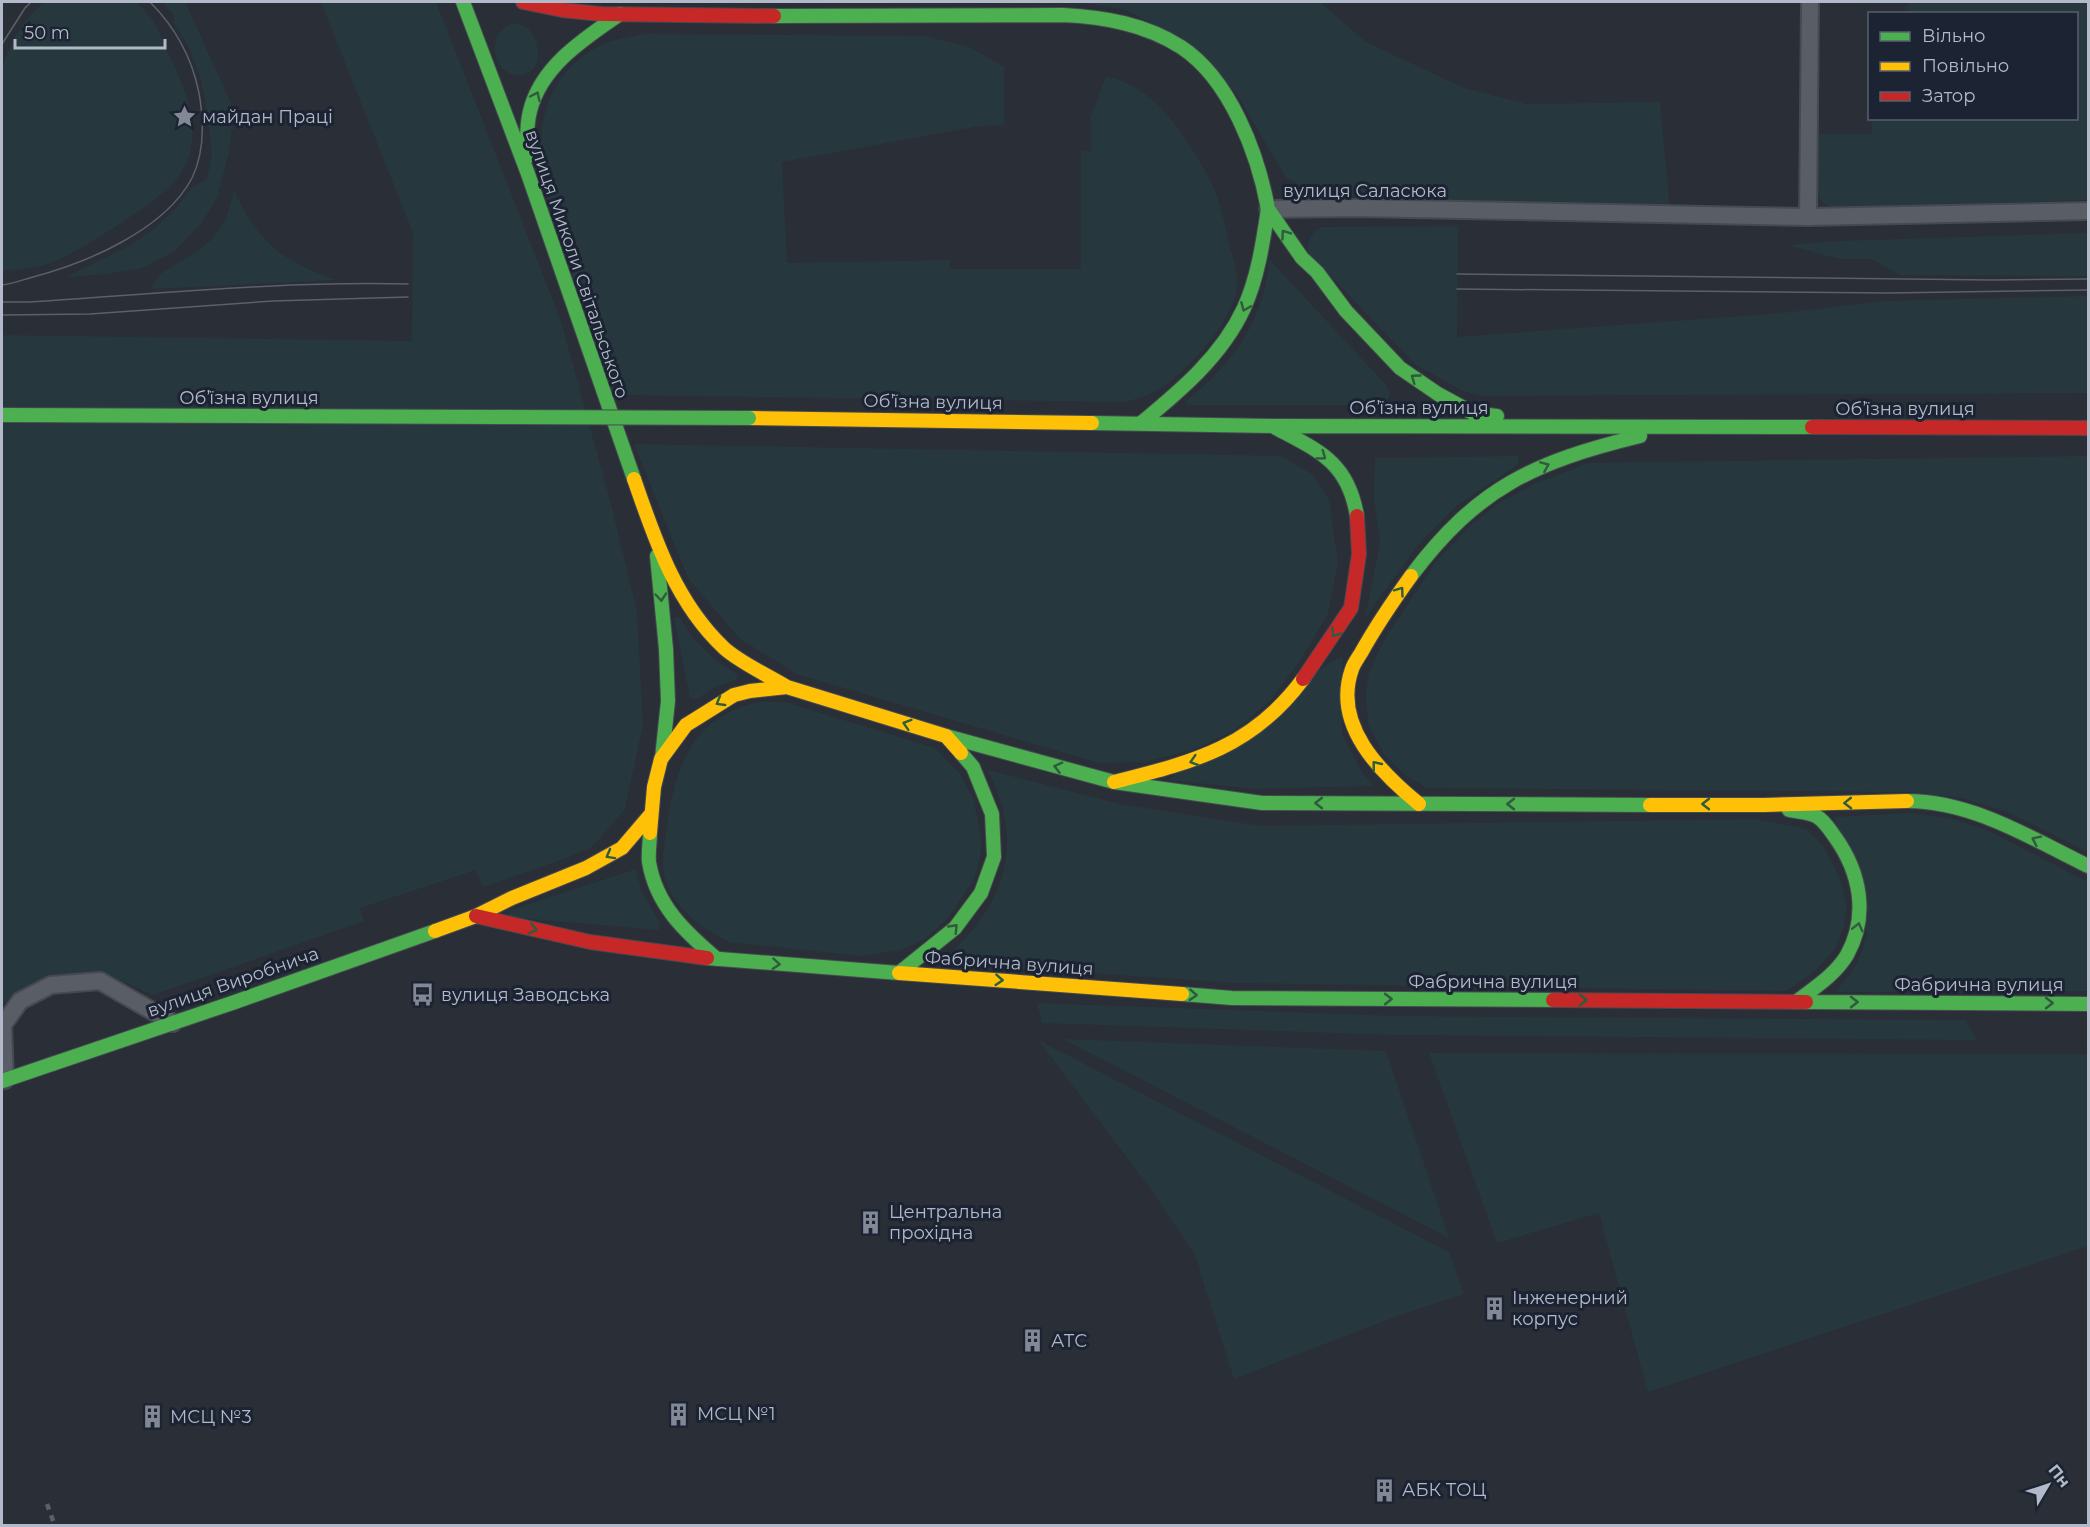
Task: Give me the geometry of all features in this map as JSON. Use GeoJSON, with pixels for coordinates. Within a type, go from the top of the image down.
{"type":"FeatureCollection","features":[{"type":"Feature","properties":{"kind":"main road","name":"вулиця Миколи Світальського"},"geometry":{"type":"LineString","coordinates":[[463,2],[528,174],[655,539]]}},
{"type":"Feature","properties":{"kind":"main road","name":"вулиця Саласюка"},"geometry":{"type":"LineString","coordinates":[[523,2],[569,12],[620,14],[772,17],[1039,14],[1100,18],[1123,22],[1147,30],[1188,53],[1215,82],[1238,118],[1258,162],[1268,210]]}},
{"type":"Feature","properties":{"kind":"main road"},"geometry":{"type":"LineString","coordinates":[[528,174],[527,127],[533,101],[551,69],[580,42],[620,14]]}},
{"type":"Feature","properties":{"kind":"main road"},"geometry":{"type":"LineString","coordinates":[[1140,424],[1208,364],[1237,324],[1258,269],[1268,210]]}},
{"type":"Feature","properties":{"kind":"main road"},"geometry":{"type":"LineString","coordinates":[[1268,210],[1302,258],[1317,272],[1364,331],[1400,368],[1473,413],[1568,426]]}},
{"type":"Feature","properties":{"kind":"main road","name":"Обʼїзна вулиця"},"geometry":{"type":"LineString","coordinates":[[2,415],[749,418],[1272,426],[2088,428]]}},
{"type":"Feature","properties":{"kind":"main road"},"geometry":{"type":"LineString","coordinates":[[1114,783],[1200,760],[1239,740],[1277,712],[1312,667],[1351,610],[1359,563],[1359,538],[1357,513],[1350,487],[1335,464],[1309,446],[1272,426]]}},
{"type":"Feature","properties":{"kind":"main road"},"geometry":{"type":"LineString","coordinates":[[1419,804],[1374,764],[1353,727],[1348,697],[1352,670],[1370,633],[1427,554],[1462,516],[1492,493],[1524,475],[1580,451],[1639,436],[1705,426]]}},
{"type":"Feature","properties":{"kind":"main road"},"geometry":{"type":"LineString","coordinates":[[655,539],[683,598],[706,629],[726,650],[787,687],[946,736],[1114,783],[1262,803],[1764,805],[1911,801],[1959,808],[2000,822],[2088,866]]}},
{"type":"Feature","properties":{"kind":"main road"},"geometry":{"type":"LineString","coordinates":[[655,539],[666,649],[668,700],[662,759],[654,787],[649,860],[655,885],[669,913],[688,935],[717,959]]}},
{"type":"Feature","properties":{"kind":"main road"},"geometry":{"type":"LineString","coordinates":[[662,759],[686,725],[712,707],[734,695],[787,687]]}},
{"type":"Feature","properties":{"kind":"main road"},"geometry":{"type":"LineString","coordinates":[[899,973],[955,928],[981,893],[994,857],[992,814],[986,794],[973,767],[946,736]]}},
{"type":"Feature","properties":{"kind":"main road"},"geometry":{"type":"LineString","coordinates":[[1764,805],[1817,816],[1839,842],[1856,875],[1862,910],[1857,935],[1845,957],[1823,981],[1796,1002]]}},
{"type":"Feature","properties":{"kind":"main road","name":"вулиця Виробнича"},"geometry":{"type":"LineString","coordinates":[[3,1080],[173,1023],[476,916],[586,868],[622,848],[651,814]]}},
{"type":"Feature","properties":{"kind":"main road","name":"Фабрична вулиця"},"geometry":{"type":"LineString","coordinates":[[476,916],[590,942],[717,959],[1232,998],[2088,1004]]}},
{"type":"Feature","properties":{"kind":"street"},"geometry":{"type":"LineString","coordinates":[[983,2],[994,15]]}},
{"type":"Feature","properties":{"kind":"street"},"geometry":{"type":"LineString","coordinates":[[1808,217],[1810,2]]}},
{"type":"Feature","properties":{"kind":"street","name":"вулиця Саласюка"},"geometry":{"type":"LineString","coordinates":[[1268,210],[1358,208],[1808,217],[2088,211]]}},
{"type":"Feature","properties":{"kind":"street"},"geometry":{"type":"LineString","coordinates":[[3,1080],[3,1025],[20,1001],[51,985],[100,981],[173,1023]]}},
{"type":"Feature","properties":{"kind":"shaded area"},"geometry":{"type":"Polygon","coordinates":[[[46,2],[136,2],[158,29],[181,81],[191,113],[192,145],[179,176],[139,211],[80,248],[51,263],[2,271],[2,68],[9,49],[24,23],[46,2]]]}},
{"type":"Feature","properties":{"kind":"shaded area"},"geometry":{"type":"Polygon","coordinates":[[[162,2],[185,2],[231,103],[232,127],[229,152],[217,198],[202,222],[175,251],[142,268],[107,274],[66,277],[127,247],[154,229],[178,206],[191,188],[207,179],[212,153],[199,73],[188,46],[174,23],[174,15],[162,2]]]}},
{"type":"Feature","properties":{"kind":"shaded area"},"geometry":{"type":"Polygon","coordinates":[[[321,2],[436,2],[561,321],[612,508],[637,612],[643,725],[625,809],[592,847],[564,859],[483,887],[476,870],[360,908],[364,921],[153,995],[101,972],[49,975],[12,996],[2,1006],[2,335],[412,341],[413,233],[321,2]]]}},
{"type":"Feature","properties":{"kind":"shaded area"},"geometry":{"type":"Polygon","coordinates":[[[1077,2],[1320,2],[1366,42],[1464,88],[1527,104],[1660,102],[1670,211],[1342,196],[1310,190],[1286,178],[1236,93],[1160,27],[1123,9],[1077,2]]]}},
{"type":"Feature","properties":{"kind":"shaded area"},"geometry":{"type":"Polygon","coordinates":[[[1908,2],[2088,2],[2088,200],[1834,208],[1823,203],[1816,195],[1812,134],[1872,134],[1872,120],[2078,120],[2078,12],[1907,12],[1908,2]]]}},
{"type":"Feature","properties":{"kind":"shaded area"},"geometry":{"type":"Polygon","coordinates":[[[513,23],[530,31],[536,42],[538,56],[535,66],[528,73],[520,75],[511,74],[503,69],[497,60],[495,47],[500,32],[513,23]]]}},
{"type":"Feature","properties":{"kind":"shaded area"},"geometry":{"type":"Polygon","coordinates":[[[644,34],[925,36],[970,47],[1004,67],[1004,125],[980,126],[782,162],[787,263],[950,260],[950,269],[1081,269],[1081,151],[1091,151],[1091,116],[1106,76],[1129,84],[1150,98],[1169,117],[1197,157],[1212,184],[1237,274],[1236,294],[1231,307],[1215,335],[1180,373],[1156,391],[1126,402],[612,395],[540,175],[542,127],[549,99],[556,86],[565,73],[581,58],[612,41],[644,34]]]}},
{"type":"Feature","properties":{"kind":"shaded area"},"geometry":{"type":"Polygon","coordinates":[[[234,191],[253,224],[274,248],[301,265],[336,280],[151,289],[160,274],[198,251],[213,238],[226,219],[234,191]]]}},
{"type":"Feature","properties":{"kind":"shaded area"},"geometry":{"type":"Polygon","coordinates":[[[1458,226],[1457,337],[1782,313],[1885,301],[2088,296],[2088,393],[1483,396],[1463,391],[1416,365],[1308,253],[1310,238],[1321,227],[1458,226]]]}},
{"type":"Feature","properties":{"kind":"shaded area"},"geometry":{"type":"Polygon","coordinates":[[[2088,233],[2088,276],[1900,275],[1872,259],[1840,259],[1787,245],[1838,241],[2088,233]]]}},
{"type":"Feature","properties":{"kind":"shaded area"},"geometry":{"type":"Polygon","coordinates":[[[1269,259],[1387,386],[1390,395],[1387,400],[1377,405],[1189,405],[1186,403],[1218,372],[1244,338],[1261,300],[1269,259]]]}},
{"type":"Feature","properties":{"kind":"shaded area"},"geometry":{"type":"Polygon","coordinates":[[[634,444],[1281,456],[1312,474],[1329,499],[1338,562],[1328,614],[1301,659],[1270,701],[1235,730],[1195,749],[1145,762],[1099,763],[796,674],[739,638],[688,578],[634,444]]]}},
{"type":"Feature","properties":{"kind":"shaded area"},"geometry":{"type":"Polygon","coordinates":[[[1518,456],[1518,465],[1455,507],[1418,545],[1365,618],[1380,542],[1374,498],[1375,458],[1518,456]]]}},
{"type":"Feature","properties":{"kind":"shaded area"},"geometry":{"type":"Polygon","coordinates":[[[2088,456],[2088,852],[2008,812],[1962,798],[1909,792],[1427,788],[1405,775],[1383,753],[1368,724],[1366,693],[1369,673],[1384,640],[1437,560],[1472,524],[1499,503],[1534,484],[1588,463],[2088,456]]]}},
{"type":"Feature","properties":{"kind":"shaded area"},"geometry":{"type":"Polygon","coordinates":[[[679,617],[693,638],[714,659],[738,675],[736,680],[715,687],[697,699],[690,698],[674,618],[679,617]]]}},
{"type":"Feature","properties":{"kind":"shaded area"},"geometry":{"type":"Polygon","coordinates":[[[1343,657],[1342,734],[1362,772],[1374,786],[1255,789],[1168,780],[1332,661],[1343,657]]]}},
{"type":"Feature","properties":{"kind":"shaded area"},"geometry":{"type":"Polygon","coordinates":[[[759,702],[785,702],[935,748],[960,774],[973,798],[982,841],[980,857],[974,879],[949,917],[925,939],[901,950],[861,956],[730,942],[699,924],[673,897],[664,875],[663,856],[671,803],[683,763],[703,731],[736,709],[759,702]]]}},
{"type":"Feature","properties":{"kind":"shaded area"},"geometry":{"type":"Polygon","coordinates":[[[988,770],[1120,804],[1261,826],[1756,819],[1806,829],[1824,847],[1840,878],[1847,905],[1844,926],[1835,949],[1814,972],[1786,991],[1236,983],[941,963],[981,919],[1000,882],[1005,864],[1007,846],[1003,809],[988,770]]]}},
{"type":"Feature","properties":{"kind":"shaded area"},"geometry":{"type":"Polygon","coordinates":[[[1911,813],[1955,819],[1993,833],[2088,882],[2088,991],[1836,992],[1857,964],[1867,935],[1834,817],[1911,813]]]}},
{"type":"Feature","properties":{"kind":"shaded area"},"geometry":{"type":"Polygon","coordinates":[[[636,869],[641,890],[660,923],[658,930],[509,917],[508,911],[636,869]]]}},
{"type":"Feature","properties":{"kind":"shaded area"},"geometry":{"type":"Polygon","coordinates":[[[1037,1003],[1398,1016],[1966,1020],[1976,1040],[1396,1035],[1042,1023],[1037,1003]]]}},
{"type":"Feature","properties":{"kind":"shaded area"},"geometry":{"type":"Polygon","coordinates":[[[1063,1039],[1386,1051],[1449,1238],[1063,1039]]]}},
{"type":"Feature","properties":{"kind":"shaded area"},"geometry":{"type":"Polygon","coordinates":[[[1038,1040],[1449,1252],[1464,1294],[1400,1315],[1234,1379],[1195,1255],[1150,1188],[1038,1040]]]}},
{"type":"Feature","properties":{"kind":"shaded area"},"geometry":{"type":"Polygon","coordinates":[[[1429,1053],[2088,1054],[2088,1246],[1648,1392],[1599,1213],[1497,1243],[1429,1053]]]}},
{"type":"Feature","properties":{"kind":"tram line"},"geometry":{"type":"LineString","coordinates":[[2,44],[31,2]]}},
{"type":"Feature","properties":{"kind":"tram line"},"geometry":{"type":"LineString","coordinates":[[2,285],[54,271],[122,242],[163,213],[180,197],[192,178],[199,157],[202,136],[202,114],[196,80],[187,55],[175,33],[150,2]]}},
{"type":"Feature","properties":{"kind":"tram line"},"geometry":{"type":"LineString","coordinates":[[1457,274],[2088,279]]}},
{"type":"Feature","properties":{"kind":"tram line"},"geometry":{"type":"LineString","coordinates":[[2,302],[265,286],[408,284]]}},
{"type":"Feature","properties":{"kind":"tram line"},"geometry":{"type":"LineString","coordinates":[[1457,289],[1888,293],[2088,290]]}},
{"type":"Feature","properties":{"kind":"tram line"},"geometry":{"type":"LineString","coordinates":[[2,315],[90,314],[273,301],[408,297]]}},
{"type":"Feature","properties":{"kind":"railway"},"geometry":{"type":"LineString","coordinates":[[47,1504],[55,1526]]}},
{"type":"Feature","properties":{"kind":"traffic: fast"},"geometry":{"type":"LineString","coordinates":[[463,2],[528,174],[634,479]]}},
{"type":"Feature","properties":{"kind":"traffic: fast"},"geometry":{"type":"LineString","coordinates":[[527,157],[530,111],[544,80],[579,43],[620,14]]}},
{"type":"Feature","properties":{"kind":"traffic: fast"},"geometry":{"type":"LineString","coordinates":[[774,16],[1063,15],[1109,20],[1139,27],[1181,47],[1214,78],[1239,119],[1249,142],[1268,209]]}},
{"type":"Feature","properties":{"kind":"traffic: fast"},"geometry":{"type":"LineString","coordinates":[[1268,209],[1302,258],[1317,272],[1346,311],[1400,368],[1438,394],[1473,413],[1497,416]]}},
{"type":"Feature","properties":{"kind":"traffic: fast"},"geometry":{"type":"LineString","coordinates":[[1140,424],[1199,372],[1235,325],[1253,284],[1268,209]]}},
{"type":"Feature","properties":{"kind":"traffic: fast"},"geometry":{"type":"LineString","coordinates":[[2,415],[496,417]]}},
{"type":"Feature","properties":{"kind":"traffic: fast"},"geometry":{"type":"LineString","coordinates":[[496,417],[749,418]]}},
{"type":"Feature","properties":{"kind":"traffic: fast"},"geometry":{"type":"LineString","coordinates":[[1092,423],[1272,426],[1812,427]]}},
{"type":"Feature","properties":{"kind":"traffic: fast"},"geometry":{"type":"LineString","coordinates":[[1276,428],[1306,444],[1339,470],[1353,498],[1357,516]]}},
{"type":"Feature","properties":{"kind":"traffic: fast"},"geometry":{"type":"LineString","coordinates":[[1411,576],[1460,520],[1485,499],[1511,482],[1569,456],[1640,436]]}},
{"type":"Feature","properties":{"kind":"traffic: fast"},"geometry":{"type":"LineString","coordinates":[[657,556],[666,649],[668,701],[662,758]]}},
{"type":"Feature","properties":{"kind":"traffic: fast"},"geometry":{"type":"LineString","coordinates":[[946,736],[1114,782],[1262,803],[1650,805]]}},
{"type":"Feature","properties":{"kind":"traffic: fast"},"geometry":{"type":"LineString","coordinates":[[707,958],[899,973],[955,928],[981,893],[994,857],[992,814],[973,767],[961,753]]}},
{"type":"Feature","properties":{"kind":"traffic: fast"},"geometry":{"type":"LineString","coordinates":[[1907,801],[1955,807],[1978,814],[2023,833],[2088,866]]}},
{"type":"Feature","properties":{"kind":"traffic: fast"},"geometry":{"type":"LineString","coordinates":[[1789,810],[1816,816],[1831,831],[1851,865],[1859,894],[1858,925],[1847,955],[1824,981],[1796,1002]]}},
{"type":"Feature","properties":{"kind":"traffic: fast"},"geometry":{"type":"LineString","coordinates":[[650,833],[649,862],[658,892],[683,928],[717,959]]}},
{"type":"Feature","properties":{"kind":"traffic: fast"},"geometry":{"type":"LineString","coordinates":[[2,1081],[435,931]]}},
{"type":"Feature","properties":{"kind":"traffic: fast"},"geometry":{"type":"LineString","coordinates":[[1182,994],[1232,998],[1553,1000]]}},
{"type":"Feature","properties":{"kind":"traffic: fast"},"geometry":{"type":"LineString","coordinates":[[1806,1002],[2088,1004]]}},
{"type":"Feature","properties":{"kind":"traffic: slow"},"geometry":{"type":"LineString","coordinates":[[749,418],[1092,423]]}},
{"type":"Feature","properties":{"kind":"traffic: slow"},"geometry":{"type":"LineString","coordinates":[[634,479],[669,570],[693,611],[707,630],[730,653],[787,687]]}},
{"type":"Feature","properties":{"kind":"traffic: slow"},"geometry":{"type":"LineString","coordinates":[[1411,576],[1355,663],[1348,690],[1349,709],[1354,728],[1363,746],[1389,777],[1419,804]]}},
{"type":"Feature","properties":{"kind":"traffic: slow"},"geometry":{"type":"LineString","coordinates":[[1114,782],[1195,759],[1242,737],[1283,702],[1303,679]]}},
{"type":"Feature","properties":{"kind":"traffic: slow"},"geometry":{"type":"LineString","coordinates":[[650,833],[654,787],[661,759],[686,725],[734,695],[787,687],[946,736],[961,753]]}},
{"type":"Feature","properties":{"kind":"traffic: slow"},"geometry":{"type":"LineString","coordinates":[[1650,805],[1907,801]]}},
{"type":"Feature","properties":{"kind":"traffic: slow"},"geometry":{"type":"LineString","coordinates":[[435,931],[476,916],[512,898],[586,868],[622,848],[651,814]]}},
{"type":"Feature","properties":{"kind":"traffic: slow"},"geometry":{"type":"LineString","coordinates":[[899,973],[1182,994]]}},
{"type":"Feature","properties":{"kind":"traffic: jam"},"geometry":{"type":"LineString","coordinates":[[523,2],[562,10],[601,14],[774,16]]}},
{"type":"Feature","properties":{"kind":"traffic: jam"},"geometry":{"type":"LineString","coordinates":[[1812,427],[2088,428]]}},
{"type":"Feature","properties":{"kind":"traffic: jam"},"geometry":{"type":"LineString","coordinates":[[1303,679],[1351,608],[1359,554],[1357,516]]}},
{"type":"Feature","properties":{"kind":"traffic: jam"},"geometry":{"type":"LineString","coordinates":[[476,916],[590,942],[707,958]]}},
{"type":"Feature","properties":{"kind":"traffic: jam"},"geometry":{"type":"LineString","coordinates":[[1553,1000],[1806,1002]]}},
{"type":"Feature","properties":{"kind":"place","name":"майдан Праці"},"geometry":{"type":"Point","coordinates":[184,117]}},
{"type":"Feature","properties":{"kind":"place","name":"вулиця Заводська"},"geometry":{"type":"Point","coordinates":[423,995]}},
{"type":"Feature","properties":{"kind":"place","name":"Центральна прохідна"},"geometry":{"type":"Point","coordinates":[871,1222]}},
{"type":"Feature","properties":{"kind":"place","name":"Інженерний корпус"},"geometry":{"type":"Point","coordinates":[1494,1308]}},
{"type":"Feature","properties":{"kind":"place","name":"АТС"},"geometry":{"type":"Point","coordinates":[1033,1341]}},
{"type":"Feature","properties":{"kind":"place","name":"МСЦ №1"},"geometry":{"type":"Point","coordinates":[679,1414]}},
{"type":"Feature","properties":{"kind":"place","name":"МСЦ №3"},"geometry":{"type":"Point","coordinates":[152,1417]}},
{"type":"Feature","properties":{"kind":"place","name":"АБК ТОЦ"},"geometry":{"type":"Point","coordinates":[1384,1490]}}]}
